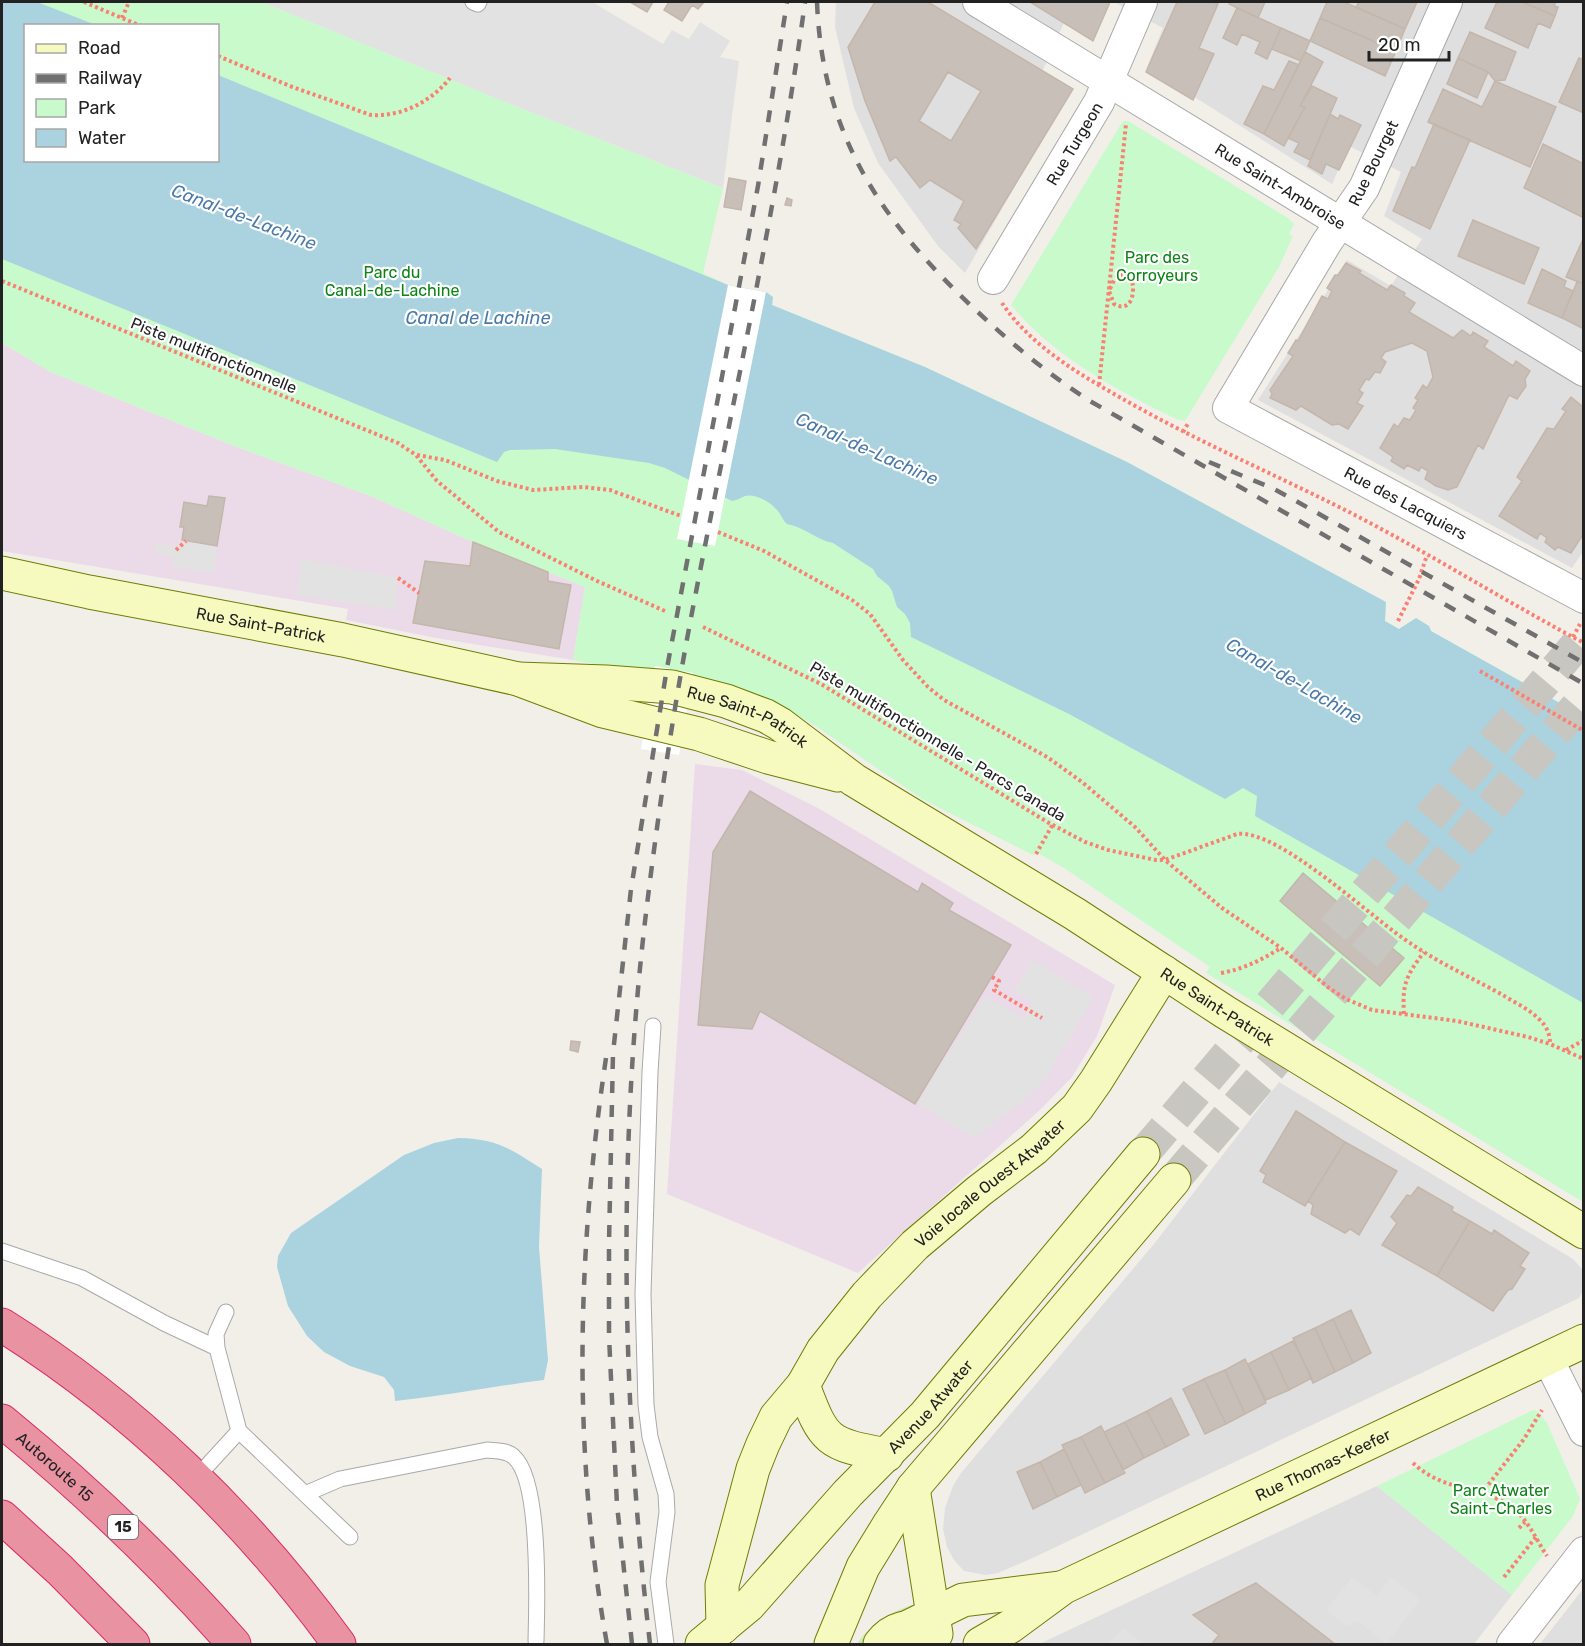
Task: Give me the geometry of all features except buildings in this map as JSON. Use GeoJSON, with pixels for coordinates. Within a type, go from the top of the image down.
{"type":"FeatureCollection","features":[{"type":"Feature","properties":{"kind":"highway"},"geometry":{"type":"LineString","coordinates":[[2,1325],[104,1398],[176,1460],[273,1562],[339,1644]]}},
{"type":"Feature","properties":{"kind":"highway","name":"Autoroute 15"},"geometry":{"type":"LineString","coordinates":[[2,1421],[110,1515],[201,1606],[234,1644]]}},
{"type":"Feature","properties":{"kind":"highway"},"geometry":{"type":"LineString","coordinates":[[2,1517],[60,1570],[132,1644]]}},
{"type":"Feature","properties":{"kind":"main road","name":"Rue Saint-Patrick"},"geometry":{"type":"LineString","coordinates":[[2,573],[89,592],[343,640],[519,679],[672,687],[726,701],[766,716],[854,780],[1075,914],[1262,1035],[1584,1232]]}},
{"type":"Feature","properties":{"kind":"main road","name":"Voie locale Ouest Atwater"},"geometry":{"type":"LineString","coordinates":[[712,1636],[722,1585],[753,1469],[776,1417],[803,1385],[839,1328],[888,1272],[945,1219],[1052,1134],[1077,1108],[1096,1082],[1164,972]]}},
{"type":"Feature","properties":{"kind":"main road","name":"Avenue Atwater"},"geometry":{"type":"LineString","coordinates":[[712,1636],[766,1587],[848,1493],[925,1415],[1143,1154]]}},
{"type":"Feature","properties":{"kind":"main road"},"geometry":{"type":"LineString","coordinates":[[831,1644],[863,1568],[913,1488],[1174,1180]]}},
{"type":"Feature","properties":{"kind":"main road","name":"Rue Thomas-Keefer"},"geometry":{"type":"LineString","coordinates":[[938,1624],[1064,1587],[1584,1341]]}},
{"type":"Feature","properties":{"kind":"main road"},"geometry":{"type":"LineString","coordinates":[[803,1385],[819,1424],[828,1437],[853,1449],[887,1455]]}},
{"type":"Feature","properties":{"kind":"main road"},"geometry":{"type":"LineString","coordinates":[[880,1644],[890,1634],[938,1624],[913,1488]]}},
{"type":"Feature","properties":{"kind":"main road","name":"Rue Thomas-Keefer"},"geometry":{"type":"LineString","coordinates":[[980,1644],[1011,1626],[1064,1587]]}},
{"type":"Feature","properties":{"kind":"street","name":"Rue Saint-Ambroise"},"geometry":{"type":"LineString","coordinates":[[978,2],[1584,372]]}},
{"type":"Feature","properties":{"kind":"street","name":"Rue Turgeon"},"geometry":{"type":"LineString","coordinates":[[998,292],[1099,102],[1143,2]]}},
{"type":"Feature","properties":{"kind":"street","name":"Rue Bourget"},"geometry":{"type":"LineString","coordinates":[[1228,408],[1327,242],[1364,188],[1447,2]]}},
{"type":"Feature","properties":{"kind":"street","name":"Rue des Lacquiers"},"geometry":{"type":"LineString","coordinates":[[1228,408],[1583,599]]}},
{"type":"Feature","properties":{"kind":"street"},"geometry":{"type":"LineString","coordinates":[[1548,1359],[1584,1431]]}},
{"type":"Feature","properties":{"kind":"street"},"geometry":{"type":"LineString","coordinates":[[1512,1644],[1584,1552]]}},
{"type":"Feature","properties":{"kind":"lane"},"geometry":{"type":"LineString","coordinates":[[653,1026],[645,1191],[643,1294],[646,1405],[650,1437],[666,1494],[667,1512],[658,1582],[666,1639]]}},
{"type":"Feature","properties":{"kind":"lane"},"geometry":{"type":"LineString","coordinates":[[2,1251],[82,1278],[164,1323],[217,1348]]}},
{"type":"Feature","properties":{"kind":"lane"},"geometry":{"type":"LineString","coordinates":[[226,1312],[216,1334],[217,1348],[239,1431],[350,1537]]}},
{"type":"Feature","properties":{"kind":"lane"},"geometry":{"type":"LineString","coordinates":[[195,1479],[239,1431]]}},
{"type":"Feature","properties":{"kind":"lane"},"geometry":{"type":"LineString","coordinates":[[305,1494],[340,1479],[488,1450],[505,1452],[515,1457],[528,1487],[534,1525],[537,1576],[536,1641]]}},
{"type":"Feature","properties":{"kind":"path"},"geometry":{"type":"LineString","coordinates":[[84,2],[136,24]]}},
{"type":"Feature","properties":{"kind":"path"},"geometry":{"type":"LineString","coordinates":[[122,18],[129,2]]}},
{"type":"Feature","properties":{"kind":"path"},"geometry":{"type":"LineString","coordinates":[[219,56],[290,86],[371,115],[383,116],[406,110],[432,95],[450,78]]}},
{"type":"Feature","properties":{"kind":"path"},"geometry":{"type":"LineString","coordinates":[[1099,385],[1126,128],[1124,118]]}},
{"type":"Feature","properties":{"kind":"path"},"geometry":{"type":"LineString","coordinates":[[1125,274],[1131,278],[1134,286],[1133,296],[1124,307],[1114,304],[1110,291],[1118,276],[1125,274]]}},
{"type":"Feature","properties":{"kind":"path","name":"Piste multifonctionnelle"},"geometry":{"type":"LineString","coordinates":[[2,281],[382,436],[407,447],[416,455]]}},
{"type":"Feature","properties":{"kind":"path"},"geometry":{"type":"LineString","coordinates":[[998,292],[1030,336],[1099,385],[1183,432],[1350,513],[1584,643]]}},
{"type":"Feature","properties":{"kind":"path"},"geometry":{"type":"LineString","coordinates":[[1183,432],[1189,422]]}},
{"type":"Feature","properties":{"kind":"path"},"geometry":{"type":"LineString","coordinates":[[416,455],[445,460],[497,481],[533,490],[597,487],[681,516]]}},
{"type":"Feature","properties":{"kind":"path"},"geometry":{"type":"LineString","coordinates":[[416,455],[437,481],[499,532],[597,581],[665,611]]}},
{"type":"Feature","properties":{"kind":"path"},"geometry":{"type":"LineString","coordinates":[[718,532],[764,551],[852,600],[870,614],[903,660],[928,687],[944,700],[1068,771],[1135,827],[1165,860],[1222,908],[1281,948],[1329,988],[1346,999],[1372,1010],[1457,1021],[1550,1044],[1584,1059]]}},
{"type":"Feature","properties":{"kind":"path"},"geometry":{"type":"LineString","coordinates":[[176,550],[186,541]]}},
{"type":"Feature","properties":{"kind":"path"},"geometry":{"type":"LineString","coordinates":[[1398,621],[1419,579],[1427,555]]}},
{"type":"Feature","properties":{"kind":"path"},"geometry":{"type":"LineString","coordinates":[[398,578],[419,593]]}},
{"type":"Feature","properties":{"kind":"path"},"geometry":{"type":"LineString","coordinates":[[1572,637],[1583,619]]}},
{"type":"Feature","properties":{"kind":"path","name":"Piste multifonctionnelle - Parcs Canada"},"geometry":{"type":"LineString","coordinates":[[703,627],[821,684],[1085,842],[1108,850],[1165,860]]}},
{"type":"Feature","properties":{"kind":"path"},"geometry":{"type":"LineString","coordinates":[[1480,671],[1584,730]]}},
{"type":"Feature","properties":{"kind":"path"},"geometry":{"type":"LineString","coordinates":[[1036,854],[1053,824]]}},
{"type":"Feature","properties":{"kind":"path"},"geometry":{"type":"LineString","coordinates":[[1165,860],[1237,834],[1256,835],[1271,842],[1316,871],[1397,935],[1530,1012],[1546,1028],[1550,1035],[1550,1044]]}},
{"type":"Feature","properties":{"kind":"path"},"geometry":{"type":"LineString","coordinates":[[1213,970],[1221,973],[1238,970],[1257,963],[1281,948]]}},
{"type":"Feature","properties":{"kind":"path"},"geometry":{"type":"LineString","coordinates":[[1404,1014],[1403,990],[1424,952]]}},
{"type":"Feature","properties":{"kind":"path"},"geometry":{"type":"LineString","coordinates":[[992,977],[999,981],[994,990],[1041,1018]]}},
{"type":"Feature","properties":{"kind":"path"},"geometry":{"type":"LineString","coordinates":[[1565,1050],[1584,1040]]}},
{"type":"Feature","properties":{"kind":"path"},"geometry":{"type":"LineString","coordinates":[[1481,1494],[1524,1439],[1543,1408]]}},
{"type":"Feature","properties":{"kind":"path"},"geometry":{"type":"LineString","coordinates":[[1413,1463],[1430,1477],[1502,1501],[1513,1508],[1536,1537],[1547,1557]]}},
{"type":"Feature","properties":{"kind":"path"},"geometry":{"type":"LineString","coordinates":[[1519,1528],[1525,1522]]}},
{"type":"Feature","properties":{"kind":"path"},"geometry":{"type":"LineString","coordinates":[[1504,1577],[1536,1537]]}},
{"type":"Feature","properties":{"kind":"shaded area"},"geometry":{"type":"Polygon","coordinates":[[[262,2],[592,2],[663,44],[672,30],[689,39],[700,22],[730,41],[720,57],[739,61],[723,188],[493,97],[262,2]]]}},
{"type":"Feature","properties":{"kind":"shaded area"},"geometry":{"type":"Polygon","coordinates":[[[836,2],[1111,2],[1094,38],[1066,18],[1042,72],[1070,90],[965,273],[938,246],[878,163],[854,108],[835,27],[836,2]]]}},
{"type":"Feature","properties":{"kind":"shaded area"},"geometry":{"type":"Polygon","coordinates":[[[1114,2],[1583,2],[1584,550],[1572,568],[1258,400],[1347,260],[1391,286],[1422,239],[1384,216],[1401,172],[1349,146],[1332,184],[1147,67],[1163,28],[1114,2]]]}},
{"type":"Feature","properties":{"kind":"shaded area"},"geometry":{"type":"Polygon","coordinates":[[[2,343],[51,372],[242,449],[371,496],[473,542],[585,587],[573,660],[436,638],[346,620],[348,609],[2,551],[2,343]]]}},
{"type":"Feature","properties":{"kind":"shaded area"},"geometry":{"type":"Polygon","coordinates":[[[194,542],[217,546],[214,573],[173,567],[174,557],[153,552],[156,543],[179,547],[194,542]]]}},
{"type":"Feature","properties":{"kind":"shaded area"},"geometry":{"type":"Polygon","coordinates":[[[302,559],[398,578],[395,610],[296,595],[302,559]]]}},
{"type":"Feature","properties":{"kind":"shaded area"},"geometry":{"type":"Polygon","coordinates":[[[695,764],[742,770],[818,808],[1115,985],[1097,1036],[1072,1077],[1041,1109],[858,1273],[667,1194],[695,764]]]}},
{"type":"Feature","properties":{"kind":"shaded area"},"geometry":{"type":"Polygon","coordinates":[[[1033,960],[1093,997],[1048,1075],[1028,1097],[974,1138],[917,1103],[986,996],[1023,1018],[1033,1003],[1014,991],[1033,960]]]}},
{"type":"Feature","properties":{"kind":"shaded area"},"geometry":{"type":"Polygon","coordinates":[[[1279,1082],[1573,1259],[1583,1270],[1583,1291],[1579,1298],[1037,1556],[998,1573],[986,1575],[964,1571],[954,1560],[947,1547],[943,1529],[945,1508],[953,1486],[961,1473],[1154,1244],[1279,1082]]]}},
{"type":"Feature","properties":{"kind":"shaded area"},"geometry":{"type":"Polygon","coordinates":[[[1377,1486],[1512,1595],[1474,1644],[1039,1644],[1377,1486]]]}},
{"type":"Feature","properties":{"kind":"shaded area"},"geometry":{"type":"Polygon","coordinates":[[[1352,1577],[1377,1596],[1391,1577],[1420,1600],[1386,1644],[1358,1621],[1346,1626],[1326,1610],[1352,1577]]]}},
{"type":"Feature","properties":{"kind":"shaded area"},"geometry":{"type":"Polygon","coordinates":[[[1583,1589],[1583,1644],[1540,1644],[1583,1589]]]}},
{"type":"Feature","properties":{"kind":"shaded area"},"geometry":{"type":"Polygon","coordinates":[[[1123,1628],[1144,1644],[1105,1644],[1109,1643],[1123,1628]]]}},
{"type":"Feature","properties":{"kind":"green space","name":"Parc du Canal-de-Lachine"},"geometry":{"type":"Polygon","coordinates":[[[2,2],[262,2],[723,188],[703,273],[728,285],[766,292],[773,297],[772,305],[925,367],[1127,462],[1386,602],[1385,621],[1399,629],[1416,618],[1429,626],[1431,631],[1583,716],[1583,1202],[1206,973],[1210,967],[1064,868],[1036,852],[1033,855],[922,799],[814,725],[785,708],[754,694],[573,660],[585,587],[473,542],[371,496],[242,449],[51,372],[2,343],[2,2]]]}},
{"type":"Feature","properties":{"kind":"green space","name":"Parc des Corroyeurs"},"geometry":{"type":"Polygon","coordinates":[[[1123,121],[1128,121],[1288,218],[1294,224],[1289,234],[1293,236],[1279,267],[1185,421],[1153,408],[1087,371],[1046,341],[1011,305],[1123,121]]]}},
{"type":"Feature","properties":{"kind":"green space","name":"Parc Atwater Saint-Charles"},"geometry":{"type":"Polygon","coordinates":[[[1533,1410],[1539,1412],[1547,1423],[1580,1499],[1573,1516],[1512,1595],[1377,1486],[1533,1410]]]}},
{"type":"Feature","properties":{"kind":"green space"},"geometry":{"type":"Polygon","coordinates":[[[920,1603],[862,1644],[857,1644],[884,1618],[920,1603]]]}},
{"type":"Feature","properties":{"kind":"water","name":"Canal de Lachine"},"geometry":{"type":"Polygon","coordinates":[[[2,2],[37,2],[93,24],[24,24],[24,162],[219,162],[219,75],[728,285],[766,292],[773,297],[772,305],[925,367],[1127,462],[1386,602],[1385,621],[1399,629],[1416,618],[1429,626],[1431,631],[1583,716],[1583,1003],[1255,816],[1257,796],[1243,788],[1225,799],[1069,714],[911,637],[910,623],[905,614],[897,607],[889,586],[877,576],[873,569],[833,543],[787,524],[778,511],[762,499],[749,495],[732,501],[665,468],[649,463],[555,449],[510,450],[504,452],[497,462],[2,259],[2,2]]]}},
{"type":"Feature","properties":{"kind":"water"},"geometry":{"type":"Polygon","coordinates":[[[458,1138],[483,1140],[503,1146],[542,1169],[539,1247],[548,1360],[544,1380],[395,1401],[394,1390],[384,1377],[350,1366],[324,1352],[307,1336],[288,1306],[277,1267],[278,1256],[291,1233],[404,1155],[434,1143],[458,1138]]]}},
{"type":"Feature","properties":{"kind":"pier"},"geometry":{"type":"Polygon","coordinates":[[[728,285],[766,292],[715,546],[677,539],[728,285]]]}},
{"type":"Feature","properties":{"kind":"pier"},"geometry":{"type":"Polygon","coordinates":[[[655,666],[693,673],[679,755],[641,749],[655,666]]]}},
{"type":"Feature","properties":{"kind":"tunnel"},"geometry":{"type":"LineString","coordinates":[[1143,1154],[1584,636]]}},
{"type":"Feature","properties":{"kind":"tunnel"},"geometry":{"type":"LineString","coordinates":[[1174,1180],[1584,698]]}},
{"type":"Feature","properties":{"kind":"railway"},"geometry":{"type":"LineString","coordinates":[[632,1644],[617,1505],[609,1336],[613,1053],[631,889],[667,668],[758,186],[787,2]]}},
{"type":"Feature","properties":{"kind":"railway"},"geometry":{"type":"LineString","coordinates":[[650,1644],[633,1462],[627,1279],[630,1096],[637,1004],[651,873],[674,712],[769,224],[805,2]]}},
{"type":"Feature","properties":{"kind":"railway"},"geometry":{"type":"LineString","coordinates":[[817,2],[821,47],[829,88],[842,127],[858,163],[878,198],[902,231],[929,263],[991,324],[1022,351],[1090,401],[1584,684]]}},
{"type":"Feature","properties":{"kind":"railway"},"geometry":{"type":"LineString","coordinates":[[1209,462],[1272,488],[1584,663]]}},
{"type":"Feature","properties":{"kind":"railway"},"geometry":{"type":"LineString","coordinates":[[606,1058],[589,1204],[582,1351],[588,1498],[607,1644]]}},
{"type":"Feature","properties":{"kind":"water label","name":"Canal-de-Lachine"},"geometry":{"type":"Point","coordinates":[244,217]}},
{"type":"Feature","properties":{"kind":"water label","name":"Canal-de-Lachine"},"geometry":{"type":"Point","coordinates":[867,449]}},
{"type":"Feature","properties":{"kind":"water label","name":"Canal-de-Lachine"},"geometry":{"type":"Point","coordinates":[1294,681]}}]}
